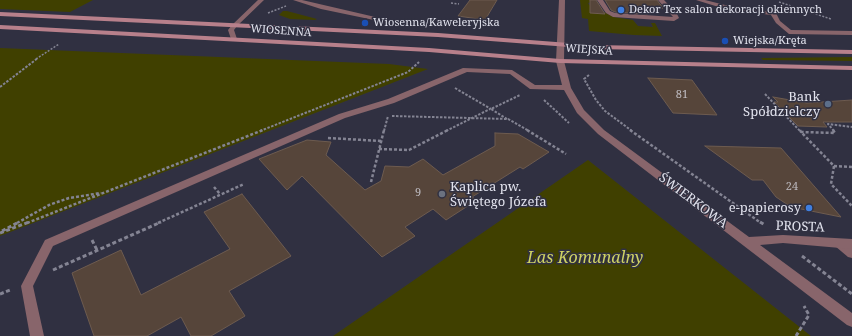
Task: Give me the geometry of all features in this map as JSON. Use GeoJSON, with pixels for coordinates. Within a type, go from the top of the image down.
{"type":"FeatureCollection","features":[{"type":"Feature","properties":{"kind":"main road","name":"WIOSENNA"},"geometry":{"type":"LineString","coordinates":[[0,14],[438,35],[559,45]]}},
{"type":"Feature","properties":{"kind":"main road","name":"WIOSENNA"},"geometry":{"type":"LineString","coordinates":[[0,27],[234,39],[397,50],[429,50],[560,61]]}},
{"type":"Feature","properties":{"kind":"main road","name":"WIEJSKA"},"geometry":{"type":"LineString","coordinates":[[559,45],[652,49],[852,52]]}},
{"type":"Feature","properties":{"kind":"main road"},"geometry":{"type":"LineString","coordinates":[[652,49],[661,64]]}},
{"type":"Feature","properties":{"kind":"main road","name":"WIEJSKA"},"geometry":{"type":"LineString","coordinates":[[560,61],[852,68]]}},
{"type":"Feature","properties":{"kind":"street"},"geometry":{"type":"LineString","coordinates":[[234,26],[261,0]]}},
{"type":"Feature","properties":{"kind":"street"},"geometry":{"type":"LineString","coordinates":[[559,45],[562,0]]}},
{"type":"Feature","properties":{"kind":"street"},"geometry":{"type":"LineString","coordinates":[[600,0],[608,12],[620,16],[669,20],[676,18],[661,0]]}},
{"type":"Feature","properties":{"kind":"street","name":"WIEJSKA"},"geometry":{"type":"LineString","coordinates":[[559,45],[560,61]]}},
{"type":"Feature","properties":{"kind":"street","name":"ŚWIERKOWA"},"geometry":{"type":"LineString","coordinates":[[560,61],[567,88],[580,111],[601,132],[852,321]]}},
{"type":"Feature","properties":{"kind":"street"},"geometry":{"type":"LineString","coordinates":[[37,336],[27,286],[49,242],[342,116],[391,101],[466,70],[512,72],[533,87],[567,88]]}},
{"type":"Feature","properties":{"kind":"street","name":"PROSTA"},"geometry":{"type":"LineString","coordinates":[[747,242],[783,239],[852,244]]}},
{"type":"Feature","properties":{"kind":"lane"},"geometry":{"type":"LineString","coordinates":[[297,0],[321,7],[398,23]]}},
{"type":"Feature","properties":{"kind":"lane"},"geometry":{"type":"LineString","coordinates":[[699,0],[725,7],[774,14],[778,22],[789,32],[852,33]]}},
{"type":"Feature","properties":{"kind":"lane"},"geometry":{"type":"LineString","coordinates":[[234,26],[231,30],[234,39]]}},
{"type":"Feature","properties":{"kind":"lane"},"geometry":{"type":"LineString","coordinates":[[839,243],[852,254]]}},
{"type":"Feature","properties":{"kind":"path"},"geometry":{"type":"LineString","coordinates":[[267,13],[297,0]]}},
{"type":"Feature","properties":{"kind":"path"},"geometry":{"type":"LineString","coordinates":[[772,0],[837,21]]}},
{"type":"Feature","properties":{"kind":"path"},"geometry":{"type":"LineString","coordinates":[[451,3],[459,4]]}},
{"type":"Feature","properties":{"kind":"path"},"geometry":{"type":"LineString","coordinates":[[0,87],[34,60],[62,41]]}},
{"type":"Feature","properties":{"kind":"path"},"geometry":{"type":"LineString","coordinates":[[0,232],[356,94],[408,72],[417,66],[419,62]]}},
{"type":"Feature","properties":{"kind":"path"},"geometry":{"type":"LineString","coordinates":[[601,63],[603,71],[588,76],[584,79],[596,100],[605,111],[618,122],[700,178],[769,228],[815,267],[852,294]]}},
{"type":"Feature","properties":{"kind":"path"},"geometry":{"type":"LineString","coordinates":[[765,94],[834,166],[852,167]]}},
{"type":"Feature","properties":{"kind":"path"},"geometry":{"type":"LineString","coordinates":[[543,98],[545,102],[574,127]]}},
{"type":"Feature","properties":{"kind":"path"},"geometry":{"type":"LineString","coordinates":[[379,149],[409,150],[512,99]]}},
{"type":"Feature","properties":{"kind":"path"},"geometry":{"type":"LineString","coordinates":[[491,109],[566,154]]}},
{"type":"Feature","properties":{"kind":"path"},"geometry":{"type":"LineString","coordinates":[[371,182],[388,115],[471,119],[508,119]]}},
{"type":"Feature","properties":{"kind":"path"},"geometry":{"type":"LineString","coordinates":[[801,132],[835,133],[828,124],[852,127]]}},
{"type":"Feature","properties":{"kind":"path"},"geometry":{"type":"LineString","coordinates":[[306,131],[312,137],[382,141]]}},
{"type":"Feature","properties":{"kind":"path"},"geometry":{"type":"LineString","coordinates":[[834,166],[831,184],[852,206]]}},
{"type":"Feature","properties":{"kind":"path"},"geometry":{"type":"LineString","coordinates":[[0,294],[244,184]]}},
{"type":"Feature","properties":{"kind":"path"},"geometry":{"type":"LineString","coordinates":[[0,232],[49,205],[69,198],[106,192]]}},
{"type":"Feature","properties":{"kind":"green space"},"geometry":{"type":"Polygon","coordinates":[[[0,0],[93,0],[70,12],[0,9],[0,0]]]}},
{"type":"Feature","properties":{"kind":"green space"},"geometry":{"type":"Polygon","coordinates":[[[580,0],[594,0],[593,2],[588,3],[594,11],[604,12],[614,17],[633,20],[638,26],[653,27],[651,23],[655,23],[662,36],[589,31],[588,19],[582,18],[580,0]]]}},
{"type":"Feature","properties":{"kind":"green space"},"geometry":{"type":"Polygon","coordinates":[[[283,11],[317,19],[290,19],[279,15],[283,11]]]}},
{"type":"Feature","properties":{"kind":"green space"},"geometry":{"type":"Polygon","coordinates":[[[0,48],[389,64],[428,69],[0,236],[0,48]]]}},
{"type":"Feature","properties":{"kind":"green space"},"geometry":{"type":"Polygon","coordinates":[[[852,57],[852,61],[763,60],[761,58],[852,57]]]}},
{"type":"Feature","properties":{"kind":"green space","name":"Las Komunalny"},"geometry":{"type":"Polygon","coordinates":[[[588,160],[811,336],[333,336],[588,160]]]}},
{"type":"Feature","properties":{"kind":"building"},"geometry":{"type":"Polygon","coordinates":[[[470,0],[497,0],[485,20],[458,16],[470,0]]]}},
{"type":"Feature","properties":{"kind":"building"},"geometry":{"type":"Polygon","coordinates":[[[590,0],[596,0],[605,14],[590,13],[590,0]]]}},
{"type":"Feature","properties":{"kind":"building"},"geometry":{"type":"Polygon","coordinates":[[[605,0],[657,0],[663,8],[647,14],[615,12],[611,10],[605,0]]]}},
{"type":"Feature","properties":{"kind":"building"},"geometry":{"type":"Polygon","coordinates":[[[648,78],[692,80],[717,115],[673,113],[648,78]]]}},
{"type":"Feature","properties":{"kind":"building"},"geometry":{"type":"Polygon","coordinates":[[[773,97],[807,103],[852,100],[852,122],[823,122],[827,127],[798,126],[774,102],[778,102],[773,97]]]}},
{"type":"Feature","properties":{"kind":"building"},"geometry":{"type":"Polygon","coordinates":[[[495,133],[518,134],[549,152],[523,169],[520,167],[472,197],[477,200],[446,220],[433,209],[405,227],[415,236],[382,257],[302,176],[287,190],[259,159],[307,140],[331,142],[326,155],[365,190],[381,181],[385,166],[409,167],[423,159],[443,175],[495,146],[495,133]]]}},
{"type":"Feature","properties":{"kind":"building"},"geometry":{"type":"Polygon","coordinates":[[[705,146],[781,148],[841,217],[791,207],[776,197],[763,180],[752,180],[705,146]]]}},
{"type":"Feature","properties":{"kind":"building"},"geometry":{"type":"Polygon","coordinates":[[[242,194],[291,256],[229,291],[245,316],[211,336],[191,336],[181,317],[147,336],[94,336],[72,273],[121,250],[141,295],[230,249],[204,212],[242,194]]]}},
{"type":"Feature","properties":{"kind":"place","name":"Dekor Tex salon dekoracji okiennych"},"geometry":{"type":"Point","coordinates":[621,10]}},
{"type":"Feature","properties":{"kind":"place","name":"Wiosenna/Kaweleryjska"},"geometry":{"type":"Point","coordinates":[365,23]}},
{"type":"Feature","properties":{"kind":"place","name":"Wiejska/Kręta"},"geometry":{"type":"Point","coordinates":[725,41]}},
{"type":"Feature","properties":{"kind":"place","name":"Bank Spółdzielczy"},"geometry":{"type":"Point","coordinates":[828,104]}},
{"type":"Feature","properties":{"kind":"place","name":"Kaplica pw. Świętego Józefa"},"geometry":{"type":"Point","coordinates":[442,194]}},
{"type":"Feature","properties":{"kind":"place","name":"e-papierosy"},"geometry":{"type":"Point","coordinates":[809,208]}}]}
